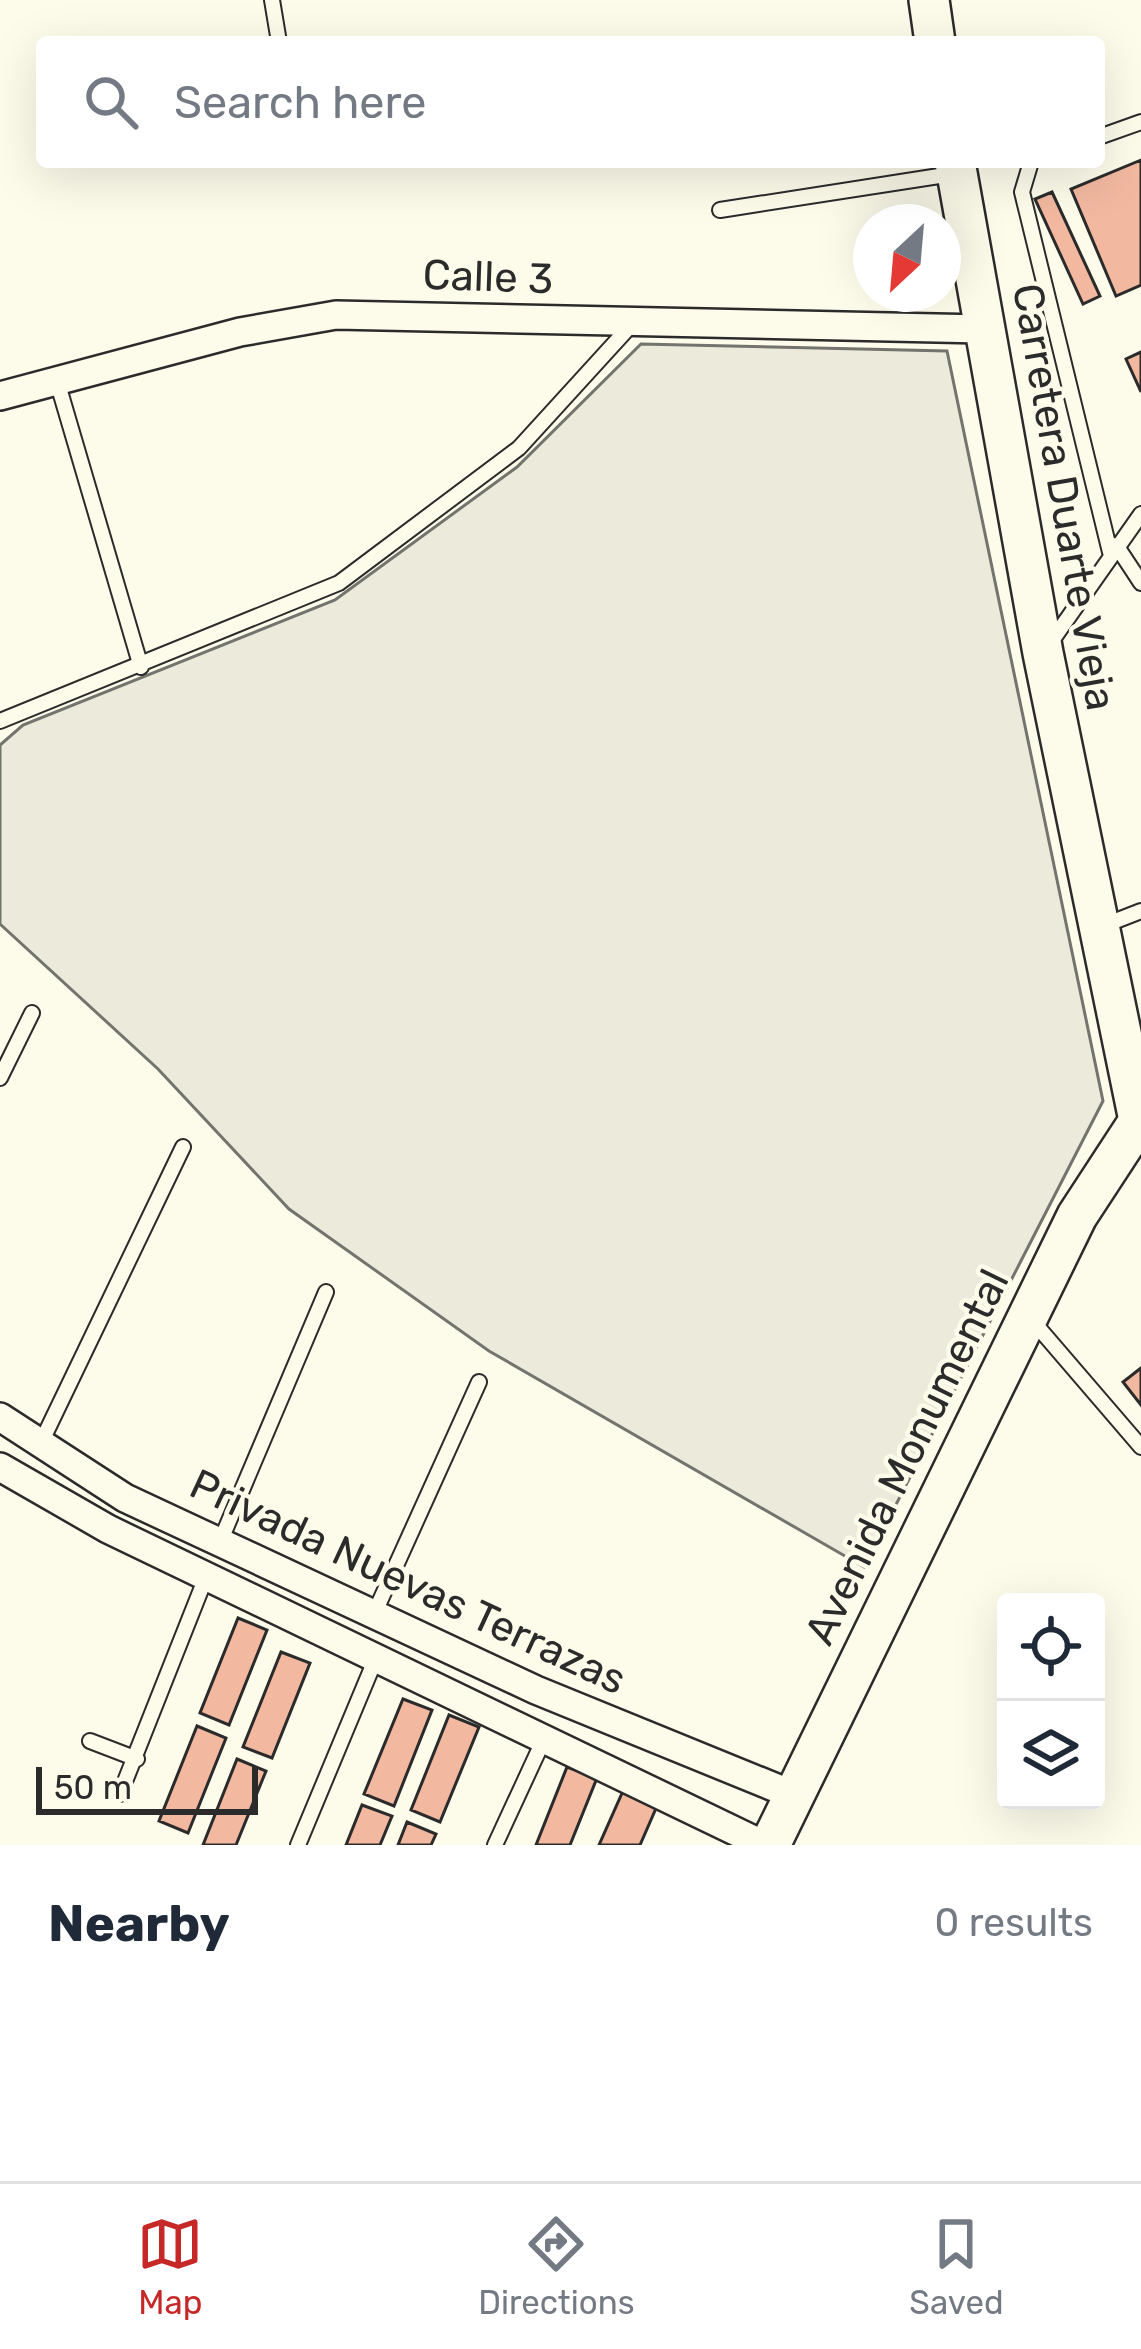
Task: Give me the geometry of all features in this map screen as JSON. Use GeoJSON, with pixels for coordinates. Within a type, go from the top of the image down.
{"type":"FeatureCollection","features":[{"type":"Feature","properties":{"kind":"main road"},"geometry":{"type":"LineString","coordinates":[[928,0],[934,36]]}},
{"type":"Feature","properties":{"kind":"main road","name":"Carretera Duarte Vieja"},"geometry":{"type":"LineString","coordinates":[[956,168],[1042,653],[1140,1124]]}},
{"type":"Feature","properties":{"kind":"main road","name":"Avenida Monumental"},"geometry":{"type":"LineString","coordinates":[[767,1845],[796,1796],[1077,1216],[1140,1124]]}},
{"type":"Feature","properties":{"kind":"street","name":"Calle 3"},"geometry":{"type":"LineString","coordinates":[[0,396],[241,332],[335,315],[983,329]]}},
{"type":"Feature","properties":{"kind":"street","name":"Privada Nuevas Terrazas"},"geometry":{"type":"LineString","coordinates":[[0,1417],[39,1447],[125,1498],[536,1690],[796,1796]]}},
{"type":"Feature","properties":{"kind":"street","name":"Privada Nuevas Terrazas"},"geometry":{"type":"LineString","coordinates":[[0,1467],[108,1529],[767,1845]]}},
{"type":"Feature","properties":{"kind":"lane"},"geometry":{"type":"LineString","coordinates":[[272,0],[278,36]]}},
{"type":"Feature","properties":{"kind":"lane"},"geometry":{"type":"LineString","coordinates":[[1105,135],[1141,122]]}},
{"type":"Feature","properties":{"kind":"lane"},"geometry":{"type":"LineString","coordinates":[[720,210],[956,168]]}},
{"type":"Feature","properties":{"kind":"lane"},"geometry":{"type":"LineString","coordinates":[[1028,168],[1022,192],[1113,549],[1141,583]]}},
{"type":"Feature","properties":{"kind":"lane"},"geometry":{"type":"LineString","coordinates":[[0,721],[339,583],[519,448],[633,323]]}},
{"type":"Feature","properties":{"kind":"lane"},"geometry":{"type":"LineString","coordinates":[[57,381],[141,667]]}},
{"type":"Feature","properties":{"kind":"lane"},"geometry":{"type":"LineString","coordinates":[[1042,653],[1141,514]]}},
{"type":"Feature","properties":{"kind":"lane"},"geometry":{"type":"LineString","coordinates":[[1096,929],[1141,911]]}},
{"type":"Feature","properties":{"kind":"lane"},"geometry":{"type":"LineString","coordinates":[[0,1078],[3,1060],[32,1013]]}},
{"type":"Feature","properties":{"kind":"lane"},"geometry":{"type":"LineString","coordinates":[[39,1447],[183,1148]]}},
{"type":"Feature","properties":{"kind":"lane"},"geometry":{"type":"LineString","coordinates":[[220,1542],[326,1292]]}},
{"type":"Feature","properties":{"kind":"lane"},"geometry":{"type":"LineString","coordinates":[[1028,1316],[1141,1447]]}},
{"type":"Feature","properties":{"kind":"lane"},"geometry":{"type":"LineString","coordinates":[[375,1612],[479,1382]]}},
{"type":"Feature","properties":{"kind":"lane"},"geometry":{"type":"LineString","coordinates":[[120,1794],[206,1576]]}},
{"type":"Feature","properties":{"kind":"lane"},"geometry":{"type":"LineString","coordinates":[[298,1845],[376,1658]]}},
{"type":"Feature","properties":{"kind":"lane"},"geometry":{"type":"LineString","coordinates":[[496,1845],[544,1738]]}},
{"type":"Feature","properties":{"kind":"lane"},"geometry":{"type":"LineString","coordinates":[[90,1741],[136,1759]]}},
{"type":"Feature","properties":{"kind":"shaded area"},"geometry":{"type":"Polygon","coordinates":[[[641,344],[947,351],[1103,1101],[864,1567],[489,1351],[289,1209],[158,1069],[0,924],[0,745],[23,725],[335,600],[517,467],[641,344]]]}},
{"type":"Feature","properties":{"kind":"building"},"geometry":{"type":"Polygon","coordinates":[[[1141,160],[1141,285],[1116,296],[1071,189],[1141,160]]]}},
{"type":"Feature","properties":{"kind":"building"},"geometry":{"type":"Polygon","coordinates":[[[1052,192],[1100,296],[1083,304],[1035,199],[1052,192]]]}},
{"type":"Feature","properties":{"kind":"building"},"geometry":{"type":"Polygon","coordinates":[[[1141,352],[1141,392],[1126,359],[1141,352]]]}},
{"type":"Feature","properties":{"kind":"building"},"geometry":{"type":"Polygon","coordinates":[[[1141,1368],[1141,1405],[1123,1382],[1141,1368]]]}},
{"type":"Feature","properties":{"kind":"building"},"geometry":{"type":"Polygon","coordinates":[[[238,1618],[267,1630],[229,1725],[200,1713],[238,1618]]]}},
{"type":"Feature","properties":{"kind":"building"},"geometry":{"type":"Polygon","coordinates":[[[281,1652],[310,1663],[272,1758],[243,1747],[281,1652]]]}},
{"type":"Feature","properties":{"kind":"building"},"geometry":{"type":"Polygon","coordinates":[[[403,1699],[432,1710],[394,1806],[364,1794],[403,1699]]]}},
{"type":"Feature","properties":{"kind":"building"},"geometry":{"type":"Polygon","coordinates":[[[449,1715],[479,1727],[440,1822],[411,1810],[449,1715]]]}},
{"type":"Feature","properties":{"kind":"building"},"geometry":{"type":"Polygon","coordinates":[[[197,1726],[226,1738],[188,1833],[159,1821],[197,1726]]]}},
{"type":"Feature","properties":{"kind":"building"},"geometry":{"type":"Polygon","coordinates":[[[237,1759],[266,1771],[236,1845],[203,1845],[237,1759]]]}},
{"type":"Feature","properties":{"kind":"building"},"geometry":{"type":"Polygon","coordinates":[[[567,1767],[597,1778],[570,1845],[536,1845],[567,1767]]]}},
{"type":"Feature","properties":{"kind":"building"},"geometry":{"type":"Polygon","coordinates":[[[623,1791],[657,1806],[640,1845],[599,1845],[623,1791]]]}},
{"type":"Feature","properties":{"kind":"building"},"geometry":{"type":"Polygon","coordinates":[[[362,1805],[392,1816],[380,1845],[346,1845],[362,1805]]]}},
{"type":"Feature","properties":{"kind":"building"},"geometry":{"type":"Polygon","coordinates":[[[407,1822],[436,1834],[431,1845],[398,1845],[407,1822]]]}}]}
